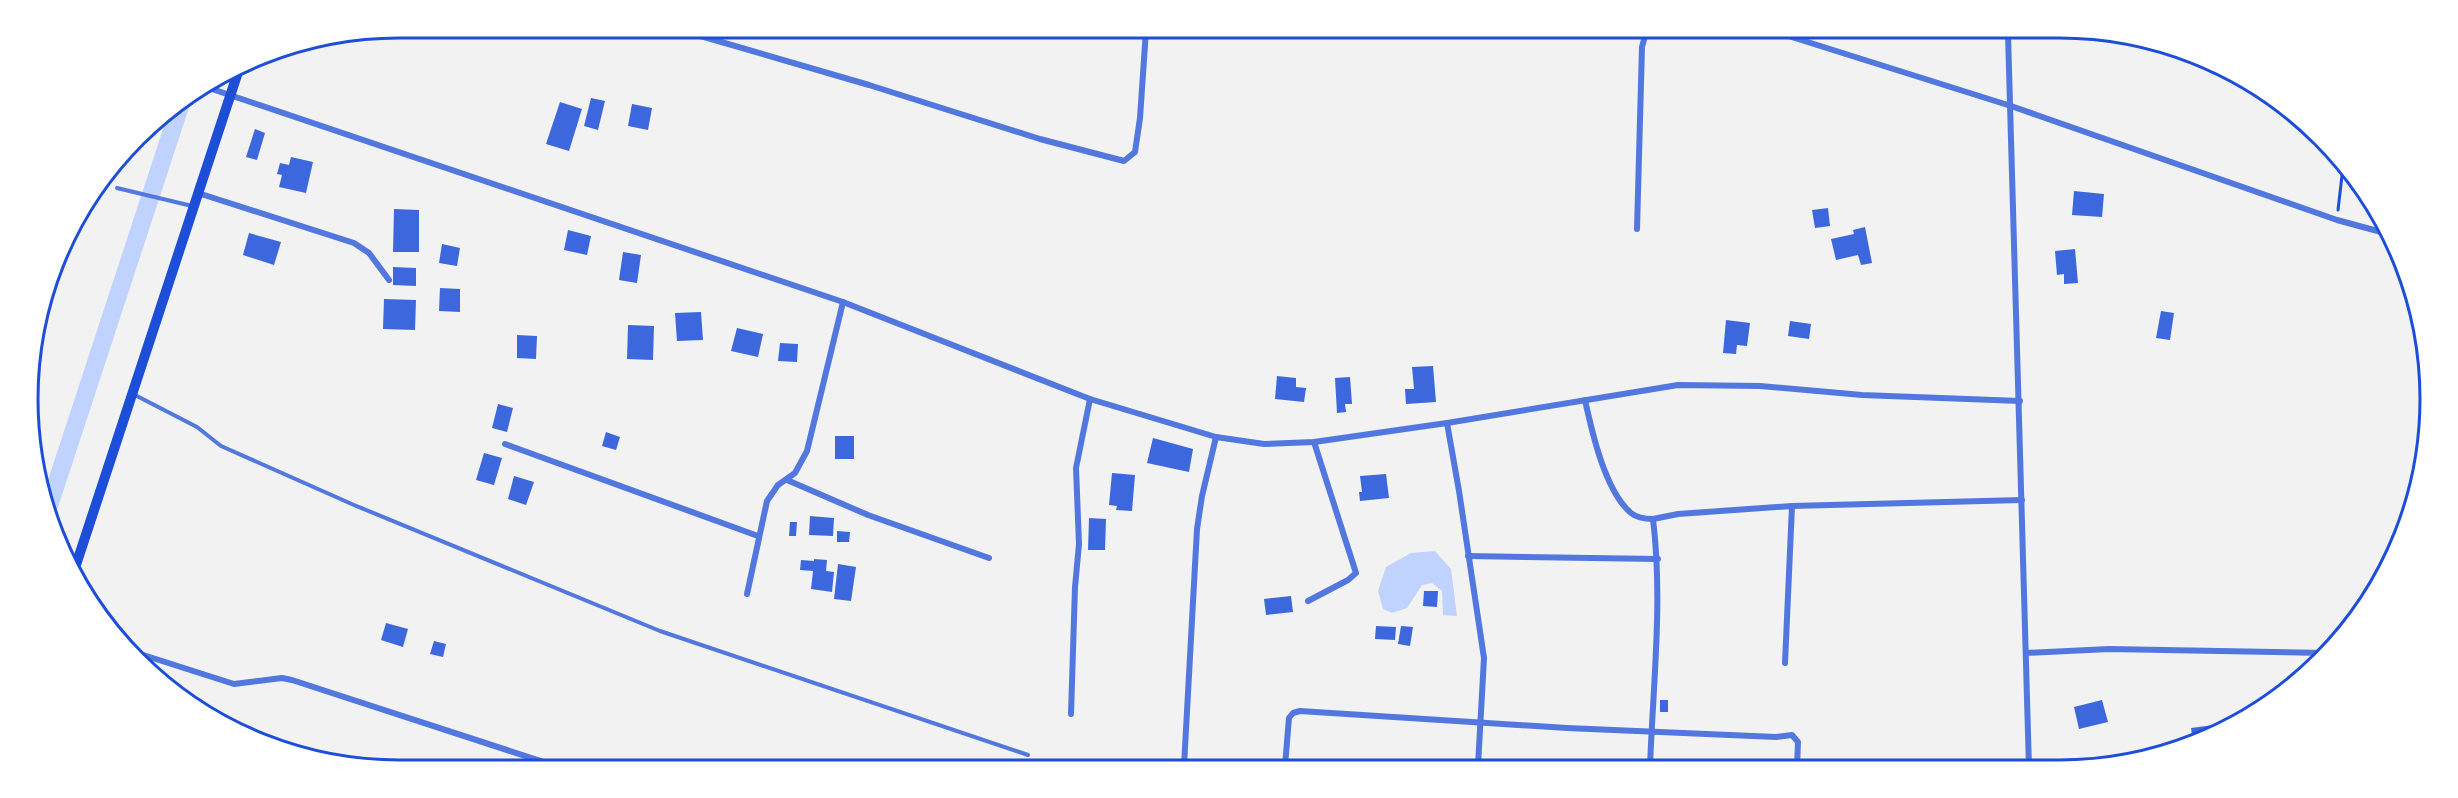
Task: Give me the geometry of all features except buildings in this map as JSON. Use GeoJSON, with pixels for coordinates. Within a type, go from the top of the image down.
{"type":"FeatureCollection","features":[{"type":"Feature","properties":{"kind":"main road"},"geometry":{"type":"LineString","coordinates":[[77,562],[236,76]]}},
{"type":"Feature","properties":{"kind":"street"},"geometry":{"type":"LineString","coordinates":[[707,38],[869,85],[1040,139],[1124,161],[1135,152],[1140,118],[1145,38]]}},
{"type":"Feature","properties":{"kind":"street"},"geometry":{"type":"LineString","coordinates":[[1637,229],[1642,47],[1644,38]]}},
{"type":"Feature","properties":{"kind":"street"},"geometry":{"type":"LineString","coordinates":[[1795,38],[2011,106],[2337,220],[2379,231]]}},
{"type":"Feature","properties":{"kind":"street"},"geometry":{"type":"LineString","coordinates":[[2008,38],[2029,760]]}},
{"type":"Feature","properties":{"kind":"street"},"geometry":{"type":"LineString","coordinates":[[213,89],[843,302],[1090,399],[1216,437],[1264,444],[1314,442],[1690,385],[1760,386],[1862,395],[2020,401]]}},
{"type":"Feature","properties":{"kind":"street"},"geometry":{"type":"LineString","coordinates":[[198,193],[354,243],[369,253],[389,280]]}},
{"type":"Feature","properties":{"kind":"street"},"geometry":{"type":"LineString","coordinates":[[747,594],[767,501],[771,492],[800,466],[807,451],[843,302]]}},
{"type":"Feature","properties":{"kind":"street"},"geometry":{"type":"LineString","coordinates":[[1071,714],[1075,587],[1079,544],[1076,468],[1090,399]]}},
{"type":"Feature","properties":{"kind":"street"},"geometry":{"type":"LineString","coordinates":[[1585,400],[1600,460],[1610,483],[1630,512],[1641,519],[1678,514],[1792,506],[2022,500]]}},
{"type":"Feature","properties":{"kind":"street"},"geometry":{"type":"LineString","coordinates":[[1447,423],[1484,658],[1479,760]]}},
{"type":"Feature","properties":{"kind":"street"},"geometry":{"type":"LineString","coordinates":[[1184,760],[1197,529],[1216,437]]}},
{"type":"Feature","properties":{"kind":"street"},"geometry":{"type":"LineString","coordinates":[[1308,601],[1348,580],[1356,573],[1314,442]]}},
{"type":"Feature","properties":{"kind":"street"},"geometry":{"type":"LineString","coordinates":[[505,444],[758,536]]}},
{"type":"Feature","properties":{"kind":"street"},"geometry":{"type":"LineString","coordinates":[[787,480],[868,515],[989,558]]}},
{"type":"Feature","properties":{"kind":"street"},"geometry":{"type":"LineString","coordinates":[[1785,663],[1792,506]]}},
{"type":"Feature","properties":{"kind":"street"},"geometry":{"type":"LineString","coordinates":[[1650,760],[1658,559],[1653,519]]}},
{"type":"Feature","properties":{"kind":"street"},"geometry":{"type":"LineString","coordinates":[[1468,556],[1658,559]]}},
{"type":"Feature","properties":{"kind":"street"},"geometry":{"type":"LineString","coordinates":[[2026,653],[2109,649],[2317,653]]}},
{"type":"Feature","properties":{"kind":"street"},"geometry":{"type":"LineString","coordinates":[[143,655],[234,684],[282,678],[292,680],[538,760]]}},
{"type":"Feature","properties":{"kind":"street"},"geometry":{"type":"LineString","coordinates":[[1286,760],[1289,718],[1293,713],[1300,711],[1567,728],[1776,737],[1792,735],[1798,742],[1797,760]]}},
{"type":"Feature","properties":{"kind":"lane"},"geometry":{"type":"LineString","coordinates":[[117,188],[194,206]]}},
{"type":"Feature","properties":{"kind":"lane"},"geometry":{"type":"LineString","coordinates":[[132,393],[197,427],[221,446],[354,505],[660,631],[1028,755]]}},
{"type":"Feature","properties":{"kind":"path"},"geometry":{"type":"LineString","coordinates":[[2337,220],[2342,174]]}},
{"type":"Feature","properties":{"kind":"water"},"geometry":{"type":"Polygon","coordinates":[[[1435,551],[1451,569],[1457,616],[1443,615],[1442,591],[1432,583],[1422,585],[1407,608],[1392,613],[1383,609],[1378,591],[1386,567],[1411,553],[1435,551]]]}},
{"type":"Feature","properties":{"kind":"waterway"},"geometry":{"type":"LineString","coordinates":[[52,498],[178,113]]}}]}
